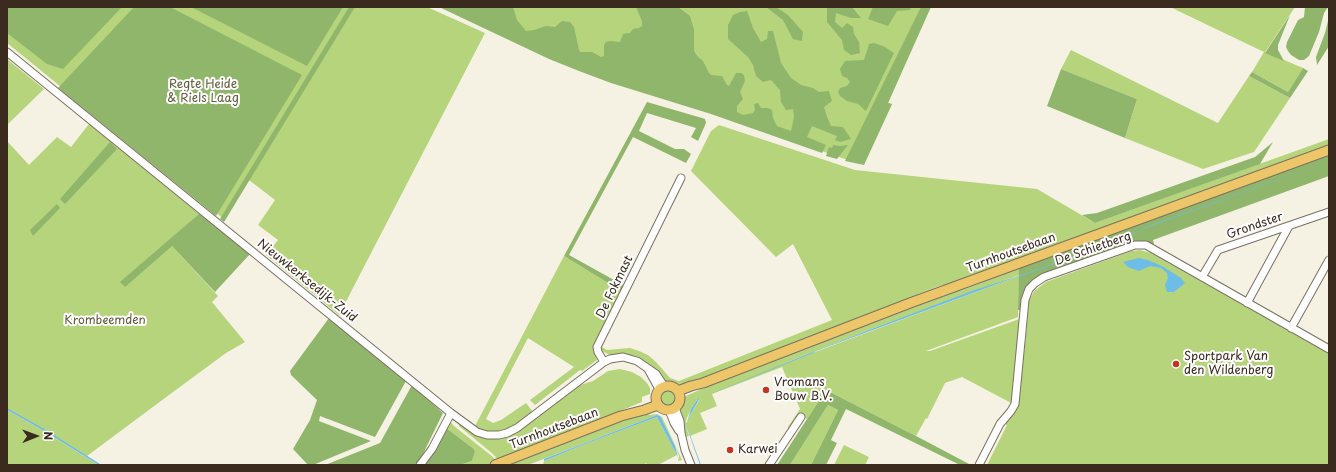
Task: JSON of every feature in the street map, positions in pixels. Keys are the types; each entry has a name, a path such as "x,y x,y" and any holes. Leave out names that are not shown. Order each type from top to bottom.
{"main road":[{"name":"Turnhoutsebaan","path":"679,394 693,391 703,383 910,303 1329,150"},
{"path":"672,386 679,394 679,402 672,409 664,410 657,402 656,394 661,388 672,386"},
{"name":"Turnhoutsebaan","path":"496,465 621,416 644,410 657,402"}],"street":[{"name":"Nieuwkerksedijk-Zuid","path":"7,52 451,413 477,432 487,435 503,435 517,428 604,362"},
{"name":"De Fokmast","path":"604,362 598,352 597,347 681,178"},
{"name":"Grondster","path":"1202,277 1218,250 1329,212"},
{"path":"1247,302 1289,226"},
{"name":"De Schietberg","path":"979,465 1000,424 1011,412 1015,404 1025,300 1029,289 1035,283 1051,275 1122,249 1140,244 1146,245 1329,349"},
{"path":"1291,328 1329,260"},
{"path":"604,362 623,358 636,361 656,374 661,388"},
{"path":"672,409 680,421 681,433 691,465"},
{"path":"420,465 432,450 451,413"},
{"path":"769,465 801,416"}],"green space":[{"path":"7,7 427,7 485,33 339,315 266,255 278,240 258,225 275,200 249,180 225,220 7,43"},
{"path":"7,7 122,7 63,69 47,64 7,33"},
{"name":"Regte Heide & Riels Laag","path":"134,7 170,7 302,75 216,216 58,88"},
{"path":"191,7 343,7 307,66"},
{"path":"349,7 355,7 224,222 220,219"},
{"path":"439,7 513,7 517,20 526,31 546,26 555,27 562,21 570,22 574,27 580,52 592,52 601,57 604,56 604,45 606,42 620,42 623,34 630,33 633,29 642,26 642,21 636,7 678,7 690,16 694,30 694,51 703,61 709,73 711,75 722,76 729,86 736,73 741,73 744,75 745,81 740,92 743,99 737,106 737,112 743,115 753,113 755,110 754,104 758,103 761,108 768,108 772,110 773,118 777,126 791,131 794,117 793,109 786,110 781,102 780,90 771,80 763,82 756,76 753,65 748,57 728,39 728,25 733,15 747,11 753,28 761,42 767,39 768,31 773,31 781,63 791,78 801,85 813,88 819,92 829,91 832,101 824,107 831,126 843,127 851,139 840,142 835,140 837,136 812,126 807,137 826,145 822,153 711,114 611,83 579,71 549,59"},
{"path":"447,7 930,7 888,103 892,104 864,164 783,138"},
{"path":"766,7 776,7 788,15 803,32 802,41 793,39 783,20"},
{"path":"827,7 852,7 861,18 851,18 836,13 835,22 842,28 847,23 853,27 854,34 859,42 860,53 851,55 844,50 842,40 827,22"},
{"path":"873,7 911,7 910,10 897,11 888,26 868,19"},
{"path":"921,7 931,7 888,103 892,104 864,165 845,161"},
{"path":"1170,7 1295,7 1265,52 1303,68 1288,92 1252,72 1264,52"},
{"path":"1305,7 1328,7 1324,13 1319,32 1309,56 1304,60 1299,60 1291,55 1286,47 1298,20 1304,17"},
{"path":"1290,15 1278,45 1278,50 1284,61 1265,53"},
{"path":"1329,17 1329,46 1317,65 1316,57"},
{"path":"874,43 883,46 894,53 866,111 858,104 847,101 840,96 838,92 840,88 847,86 850,82 847,78 842,76 840,69 845,61 864,60 869,44"},
{"path":"1071,50 1218,123 1249,76 1290,98 1254,152 1203,169 1125,138 1137,99 1061,69"},
{"path":"7,59 44,89 7,125"},
{"path":"1303,68 1308,71 1290,98 1249,76 1252,72 1288,92"},
{"path":"1061,69 1137,99 1125,138 1047,106"},
{"path":"647,102 705,119 706,123 698,141 691,137 696,128 647,113 639,131 675,149 684,149 691,154 686,163 633,137 569,255 623,285 621,291 564,256"},
{"name":"Krombeemden","path":"89,124 92,124 200,213 166,243 172,246 218,296 212,302 245,342 226,353 87,456 7,409 7,141 29,165 57,137 71,147"},
{"path":"719,125 855,170 1037,189 1095,223 1329,139 1329,147 956,283 939,286 918,294 910,300 679,387 665,382 652,366 637,356 622,354 610,355 602,351 602,347 607,350 630,348 639,351 648,355 670,378 679,381 832,320 793,244 776,257 691,171 711,131"},
{"path":"110,142 117,149 65,204 60,199"},
{"path":"1273,142 1260,164 1095,223 1082,215 1097,213 1255,157"},
{"path":"833,145 848,145 837,159 826,156 829,147 832,148"},
{"path":"1329,153 1329,176 1153,240 1153,247 1148,244 1038,279 1023,310 1018,310 1019,266"},
{"path":"57,204 60,208 33,236 30,230"},
{"path":"200,213 250,254 215,292 172,246 125,287 120,282"},
{"name":"Sportpark Van den Wildenberg","path":"1140,250 1151,253 1329,354 1329,465 987,465 1007,425 1003,423 1014,410 1022,356 1024,355 1029,301 1034,291 1046,282 1132,251"},
{"path":"564,256 621,291 593,349 597,360 582,371 580,370 535,405 530,400 574,367 528,338 486,419 493,423 501,420 526,403 533,412 511,429 493,433 474,428"},
{"path":"1019,266 1019,275 869,330 772,368 1019,276 1018,317 926,351 930,351 1022,318 1013,404 962,377 945,383 927,419 926,418 916,436 826,390 807,419 799,415 789,430 788,427 800,409 782,367 712,394 717,406 700,413 707,429 690,436 686,424 689,436 685,437 678,409 682,400 686,396 708,386 947,293 962,290 981,283 990,277","holes":["700,399 686,424 686,420 691,409 697,400"]},
{"path":"329,318 406,381 375,437 320,416 319,421 371,441 313,465 308,465 293,449 310,420 317,400 291,375 290,371"},
{"path":"620,369 632,372 641,377 647,383 650,388 650,394 642,397 642,402 499,461 493,454 459,426 459,421 495,438 574,387 593,381 608,371"},
{"path":"412,385 443,413 421,458 417,463 414,465 325,465 380,443"},
{"path":"665,390 671,390 676,395 674,404 671,406 665,406 660,401 660,395"},
{"path":"826,390 971,465 960,465 846,409 831,440 837,443 826,465 811,465 838,410 828,405 790,465 777,465"},
{"path":"828,405 838,410 811,465 790,465"},
{"path":"7,410 49,434 98,465 7,465"},
{"path":"646,412 649,415 657,414 662,417 682,460 678,461 679,456 675,446 660,416 657,415 528,465 504,465"},
{"path":"657,417 677,455 658,465 648,465 646,463 644,465 543,465 544,461"},
{"path":"449,420 454,426 493,457 496,462 487,465 460,465 472,461 475,452 474,449 445,427"},
{"path":"445,427 474,449 475,452 472,461 460,465 427,465 426,462"},
{"path":"844,445 869,457 865,465 834,465"}],"water":[{"path":"1329,161 1148,227 1122,239 1021,277 1019,276 816,351 700,398 815,351 972,291 1027,273 1123,238 1151,225"},
{"path":"1139,258 1162,266 1181,278 1185,283 1174,292 1167,292 1165,285 1168,278 1167,273 1161,268 1150,266 1139,271 1128,267 1123,262"},
{"path":"700,398 690,415 687,422 691,409"},
{"path":"657,415 660,416 675,446 678,457 657,417 544,461 544,459"},
{"path":"686,424 701,465 700,465"}],"waterway":[{"path":"7,409 46,431 100,465"}],"place":[{"name":"Sportpark Van den Wildenberg","path":"1176,364"},
{"name":"Vromans Bouw B.V.","path":"766,390"},
{"name":"Karwei","path":"730,450"}]}
